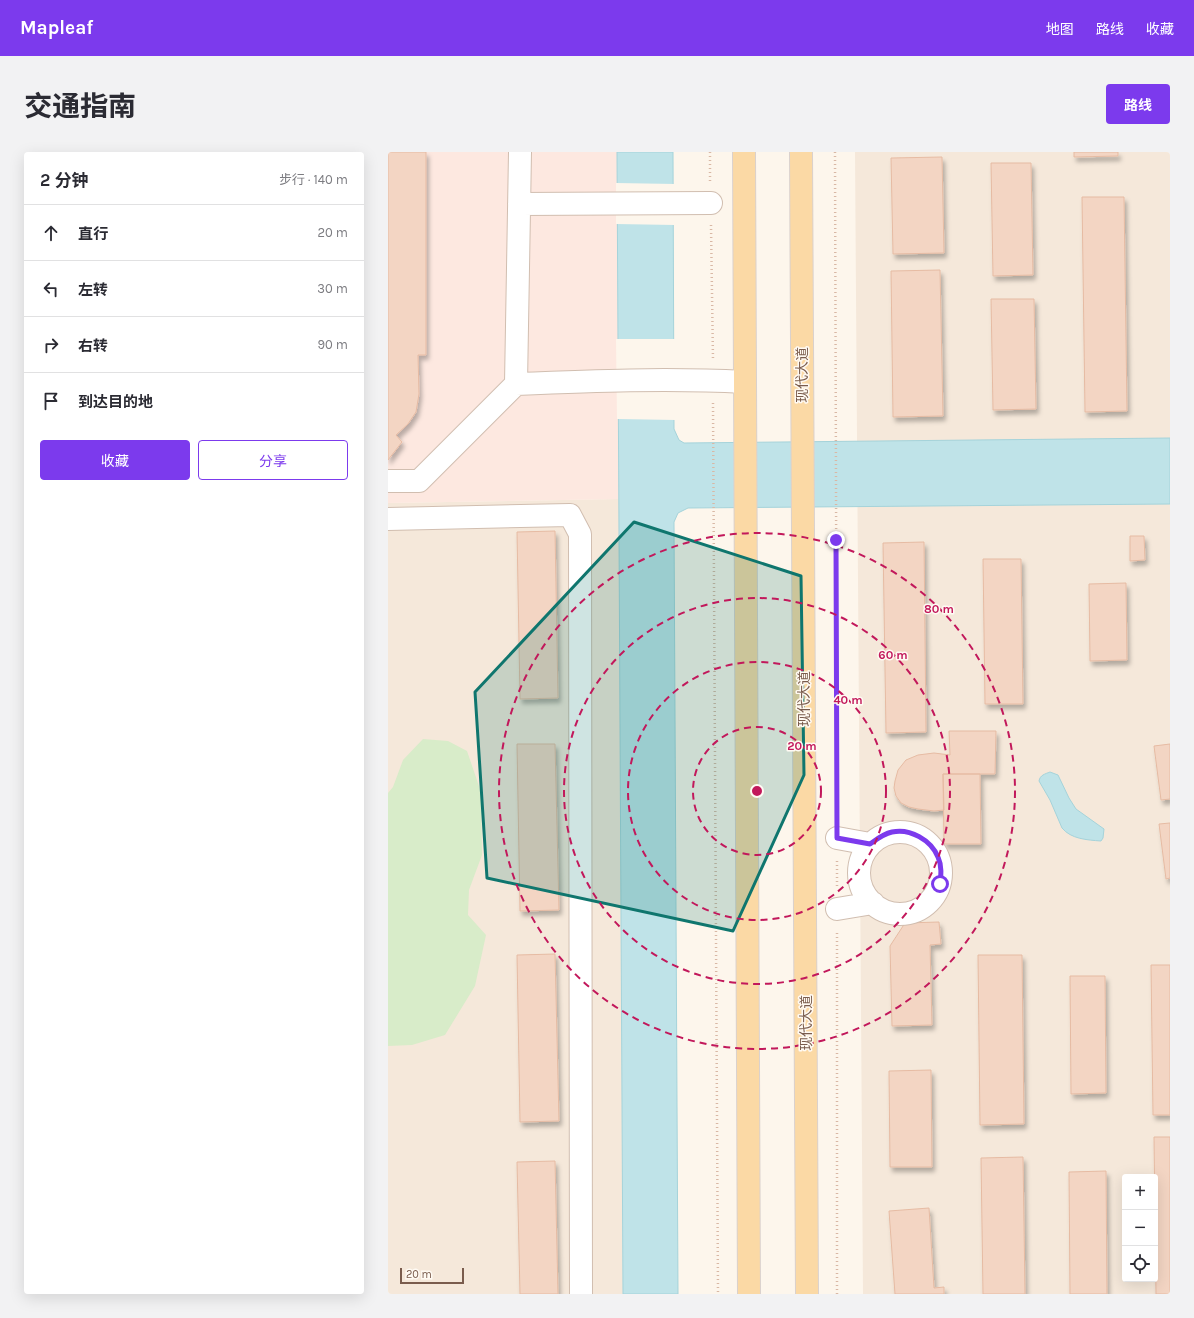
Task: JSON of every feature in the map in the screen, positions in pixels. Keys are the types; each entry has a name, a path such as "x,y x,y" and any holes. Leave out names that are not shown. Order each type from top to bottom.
{"main road":[{"path":"744,152 744,440 749,1294"},
{"name":"现代大道","path":"801,152 807,1294"}],"street":[{"path":"516,384 520,152"},
{"path":"519,204 711,204"},
{"path":"388,481 420,481 516,384 599,380 713,380 744,382"},
{"path":"388,519 570,515 580,534 580,1294"},
{"path":"893,832 907,832 920,836 931,845 938,857 941,871 940,884 933,897 923,907 910,913 897,914 884,911 873,904 864,893 860,881 859,867 863,855 870,844 881,836 893,832"},
{"path":"837,838 870,844"},
{"path":"837,909 873,904"}],"path":[{"path":"710,152 714,511 718,1294"},
{"path":"834,152 837,1294"}],"highlighted area":[{"path":"634,522 801,576 804,775 733,931 487,878 475,692"}],"shaded area":[{"path":"388,152 617,152 619,499 388,503"},
{"path":"855,152 1170,152 1170,1294 863,1294"},
{"path":"619,499 623,1294 388,1294 388,503"}],"green space":[{"path":"423,739 448,741 467,751 481,792 482,855 469,890 468,915 486,935 475,986 445,1035 412,1045 388,1046 388,793 393,787 403,760"}],"water":[{"path":"617,152 673,152 674,429 679,440 684,443 1170,438 1170,504 688,508 678,513 674,522 678,1294 623,1294"},
{"path":"1050,772 1058,775 1076,809 1104,829 1103,838 1101,841 1075,837 1070,835 1062,828 1050,800 1039,781 1042,776"}],"pier":[{"path":"616,183 675,184 675,225 616,224"},
{"path":"616,339 676,339 676,420 617,419"}],"building":[{"path":"388,152 426,152 426,355 418,355 419,394 416,412 408,424 396,435 402,442 388,460"},
{"path":"1074,152 1118,152 1118,156 1074,157"},
{"path":"942,157 944,253 893,254 891,158"},
{"path":"991,163 1031,163 1033,275 993,276"},
{"path":"1082,197 1124,197 1127,411 1085,412"},
{"path":"940,270 943,416 893,417 891,271"},
{"path":"991,299 1034,299 1036,409 993,410"},
{"path":"555,531 558,698 520,699 517,532"},
{"path":"1130,536 1144,536 1145,560 1130,561"},
{"path":"924,542 926,732 886,733 883,543"},
{"path":"983,559 1021,559 1023,704 985,704"},
{"path":"1126,583 1127,660 1090,661 1089,584"},
{"path":"949,731 996,731 995,774 943,774 944,810 934,811 918,809 901,803 896,796 894,788 898,770 906,760 918,755 934,753 950,755"},
{"path":"517,744 555,744 559,910 520,911"},
{"path":"1170,744 1170,799 1161,800 1154,746"},
{"path":"943,774 980,774 981,844 944,844"},
{"path":"1170,823 1170,878 1166,879 1159,824"},
{"path":"939,922 941,944 930,945 932,1025 892,1026 890,946 905,923"},
{"path":"555,954 559,1121 520,1122 517,955"},
{"path":"978,955 1022,955 1024,1124 980,1125"},
{"path":"1151,965 1170,965 1170,1115 1153,1115"},
{"path":"1070,976 1105,976 1106,1093 1071,1094"},
{"path":"931,1070 932,1167 890,1167 889,1071"},
{"path":"1154,1137 1170,1137 1170,1294 1156,1294 1156,1282 1158,1282 1158,1174 1154,1174"},
{"path":"1023,1157 1025,1294 983,1294 981,1158"},
{"path":"555,1161 558,1294 520,1294 517,1162"},
{"path":"1106,1171 1107,1294 1070,1294 1069,1172"},
{"path":"929,1208 934,1288 944,1287 944,1294 895,1294 889,1211"}],"route":[{"path":"836,540 837,838 870,844 881,836 893,832 907,832 920,836 931,845 938,857 941,871 940,884"}]}
